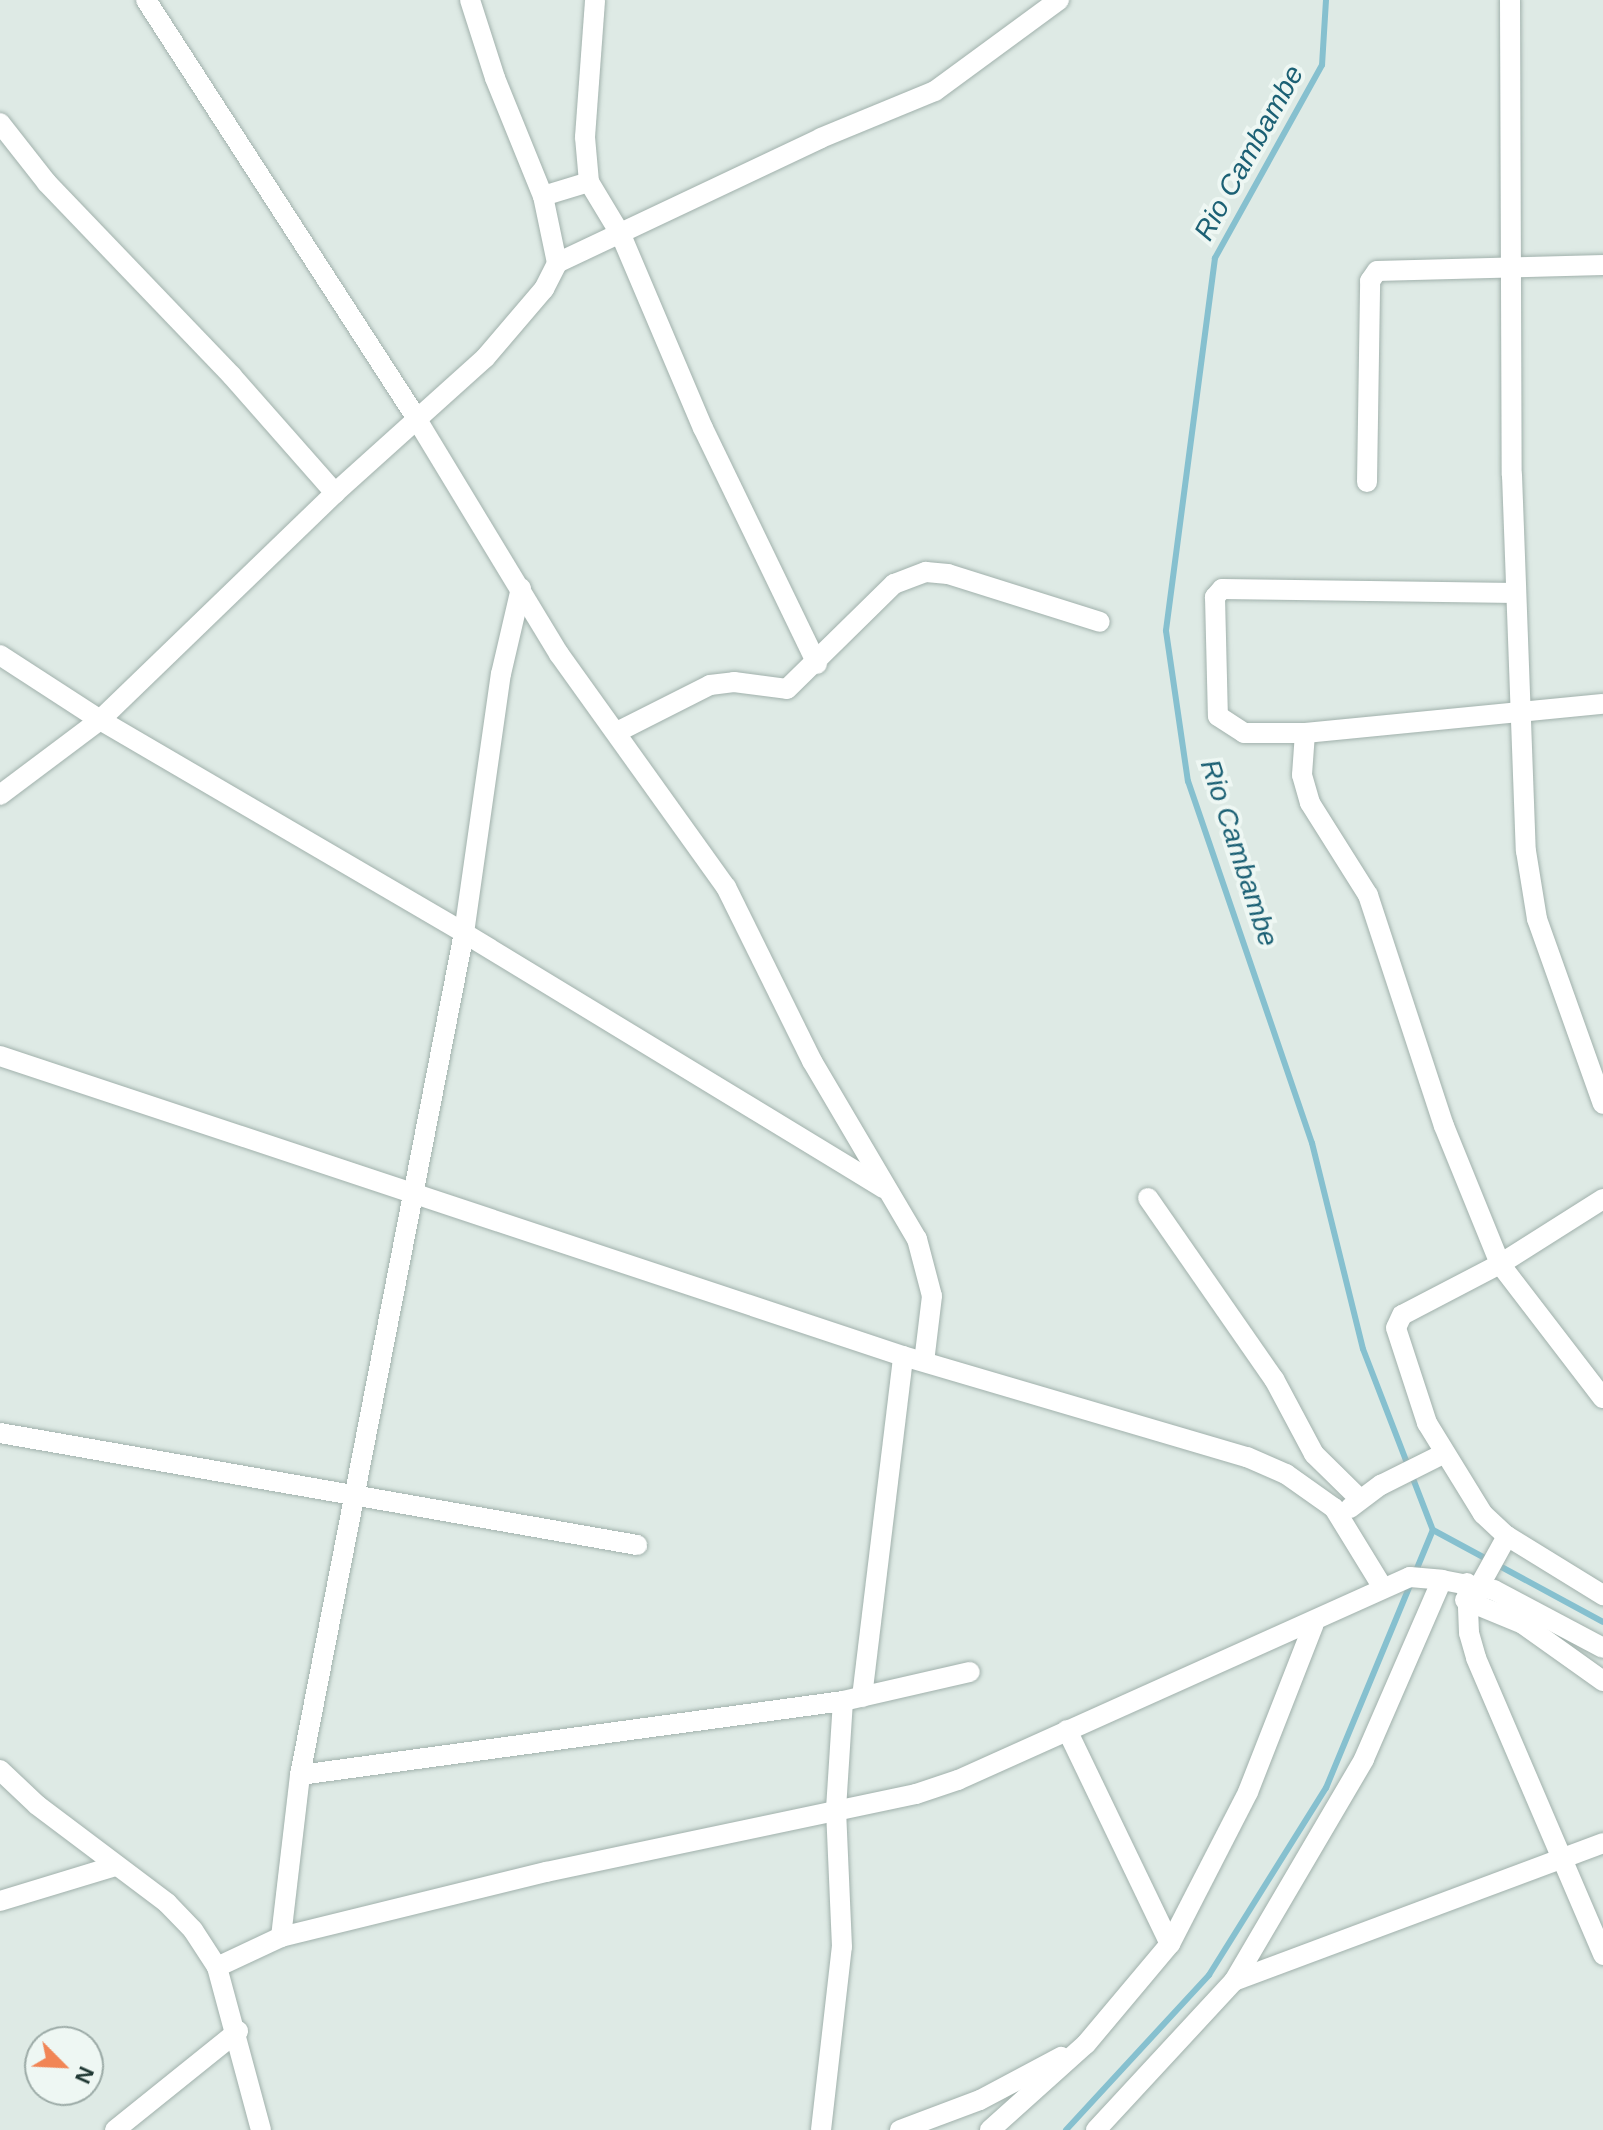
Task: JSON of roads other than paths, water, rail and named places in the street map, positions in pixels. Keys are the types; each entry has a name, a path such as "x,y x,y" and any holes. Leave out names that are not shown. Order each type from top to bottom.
{"street":[{"path":"146,0 416,418 559,654 726,887 776,994 884,1188 906,1218 926,1267 932,1296 924,1362"},
{"path":"0,795 100,720 335,493 485,358 544,289 557,263 543,196 495,78 470,0"},
{"path":"595,0 585,137 589,182 621,235 697,414 817,664"},
{"path":"557,263 808,144 935,91 1059,0"},
{"path":"1510,0 1517,709 1526,851 1537,919 1603,1104"},
{"path":"0,123 75,213 232,376 335,493"},
{"path":"543,196 589,182"},
{"path":"1367,482 1370,281 1377,271 1603,265"},
{"path":"617,732 710,685 734,682 787,689 817,664 894,584 926,572 948,574 1100,622"},
{"path":"281,1937 300,1775 464,933 501,674 521,588"},
{"path":"1516,593 1219,591 1214,602 1218,716 1244,733 1305,733 1517,709 1603,704"},
{"path":"0,655 100,720 464,933 884,1188"},
{"path":"1305,733 1302,775 1310,803 1368,895 1418,1053 1500,1264 1603,1398"},
{"path":"0,1056 903,1356 1247,1457 1306,1486 1341,1516 1383,1588"},
{"path":"1148,1198 1274,1379 1314,1454 1360,1499"},
{"path":"1603,1199 1500,1264 1402,1315 1396,1328 1398,1347 1436,1458 1504,1543 1603,1595"},
{"path":"821,2130 842,1947 836,1809 903,1356"},
{"path":"0,1433 637,1545"},
{"path":"1341,1516 1381,1485 1436,1458"},
{"path":"1504,1543 1474,1586 1476,1658 1603,1955"},
{"path":"217,1967 281,1937 546,1872 836,1809 883,1802 958,1780 1314,1624 1410,1577 1474,1586 1603,1648"},
{"path":"1096,2130 1154,2073 1234,1981 1364,1759 1442,1580"},
{"path":"1474,1586 1603,1681"},
{"path":"990,2130 1086,2044 1170,1944 1248,1792 1314,1624"},
{"path":"300,1775 852,1699 970,1672"},
{"path":"1067,1730 1170,1944"},
{"path":"0,1770 115,1866 167,1903 217,1967 238,2031 261,2130"},
{"path":"1234,1981 1603,1843"},
{"path":"0,1901 115,1866"},
{"path":"115,2130 238,2031"},
{"path":"900,2130 980,2100 1086,2044"}],"waterway":[{"name":"Rio Cambambe","path":"1326,0 1322,65 1215,258 1166,631 1188,781 1312,1143 1363,1349 1433,1530"},
{"path":"1433,1530 1603,1622"},
{"path":"1066,2130 1209,1975 1326,1788 1433,1530"}]}
